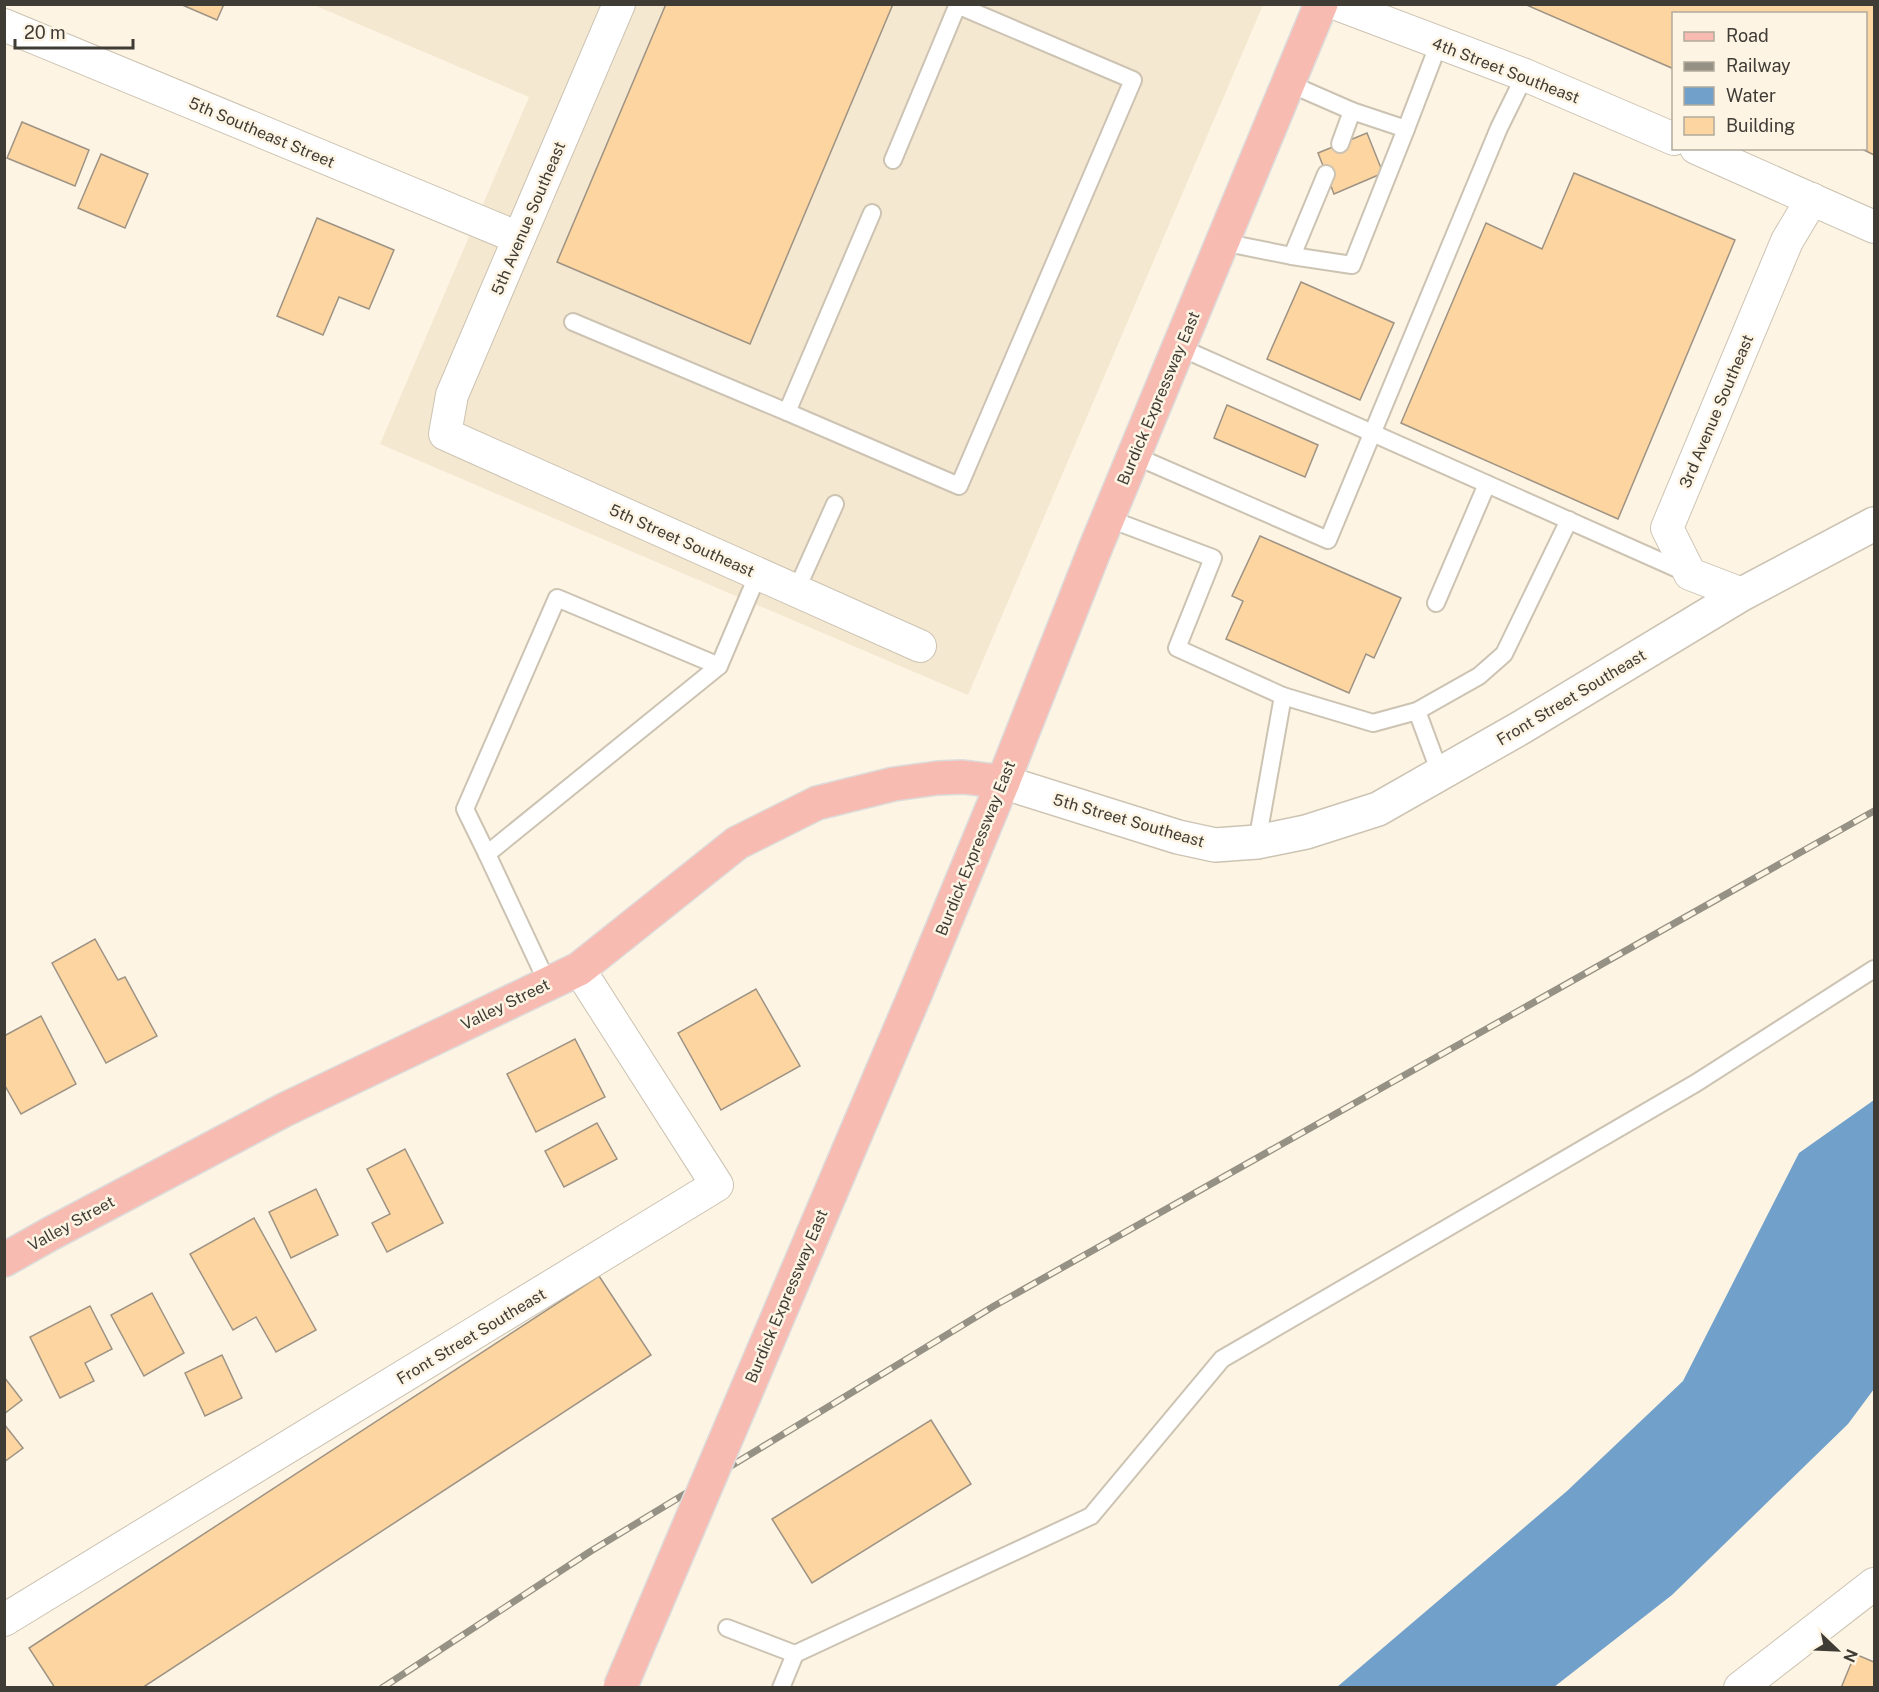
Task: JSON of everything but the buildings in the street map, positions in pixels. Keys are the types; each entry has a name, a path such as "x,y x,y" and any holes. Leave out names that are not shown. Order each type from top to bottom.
{"main road":[{"name":"Burdick Expressway East","path":"620,1688 916,992 1003,782 1107,518 1321,4"},
{"name":"Valley Street","path":"4,1260 284,1110 579,969 737,843 817,803 894,783 938,778 963,777 1003,782"}],"street":[{"name":"5th Avenue Southeast","path":"445,434 452,395 619,4"},
{"name":"4th Street Southeast","path":"1337,4 1525,75 1672,138"},
{"name":"5th Southeast Street","path":"4,25 519,238"},
{"path":"1701,150 1875,226"},
{"name":"3rd Avenue Southeast","path":"1690,574 1667,528 1787,240 1812,198"},
{"name":"5th Street Southeast","path":"445,434 920,646"},
{"name":"Front Street Southeast","path":"1257,842 1306,832 1378,809 1522,727 1742,594 1875,524"},
{"path":"1690,574 1742,594"},
{"name":"5th Street Southeast","path":"1003,782 1178,837 1215,845 1257,842"},
{"name":"Front Street Southeast","path":"4,1620 717,1185 579,969"},
{"path":"1740,1688 1875,1584"}],"lane":[{"path":"573,322 959,486 1133,80 958,5 893,160"},
{"path":"1222,242 1352,265 1438,43"},
{"path":"1133,455 1328,540 1499,128 1525,75"},
{"path":"1288,83 1352,111 1406,129"},
{"path":"1340,144 1352,111"},
{"path":"1292,256 1326,174"},
{"path":"787,412 872,213"},
{"path":"1179,347 1690,574"},
{"path":"1436,603 1487,484"},
{"path":"796,591 810,555 835,504"},
{"path":"1107,518 1213,558 1177,648 1283,696 1373,723 1417,711 1479,676 1504,654 1569,520"},
{"path":"487,854 719,666 758,574"},
{"path":"548,984 465,809 557,598 719,666"},
{"path":"1257,842 1283,696"},
{"path":"1417,711 1440,773"},
{"path":"781,1688 795,1654 1091,1516 1222,1359 1696,1083 1875,969"},
{"path":"727,1628 795,1654"}],"shaded area":[{"path":"314,5 1263,5 968,695 380,444 529,97"}],"water":[{"path":"1874,1100 1874,1389 1848,1424 1672,1595 1554,1687 1337,1687 1567,1491 1683,1381 1799,1153"}],"railway":[{"path":"382,1688 591,1551 994,1306 1874,811"}]}
